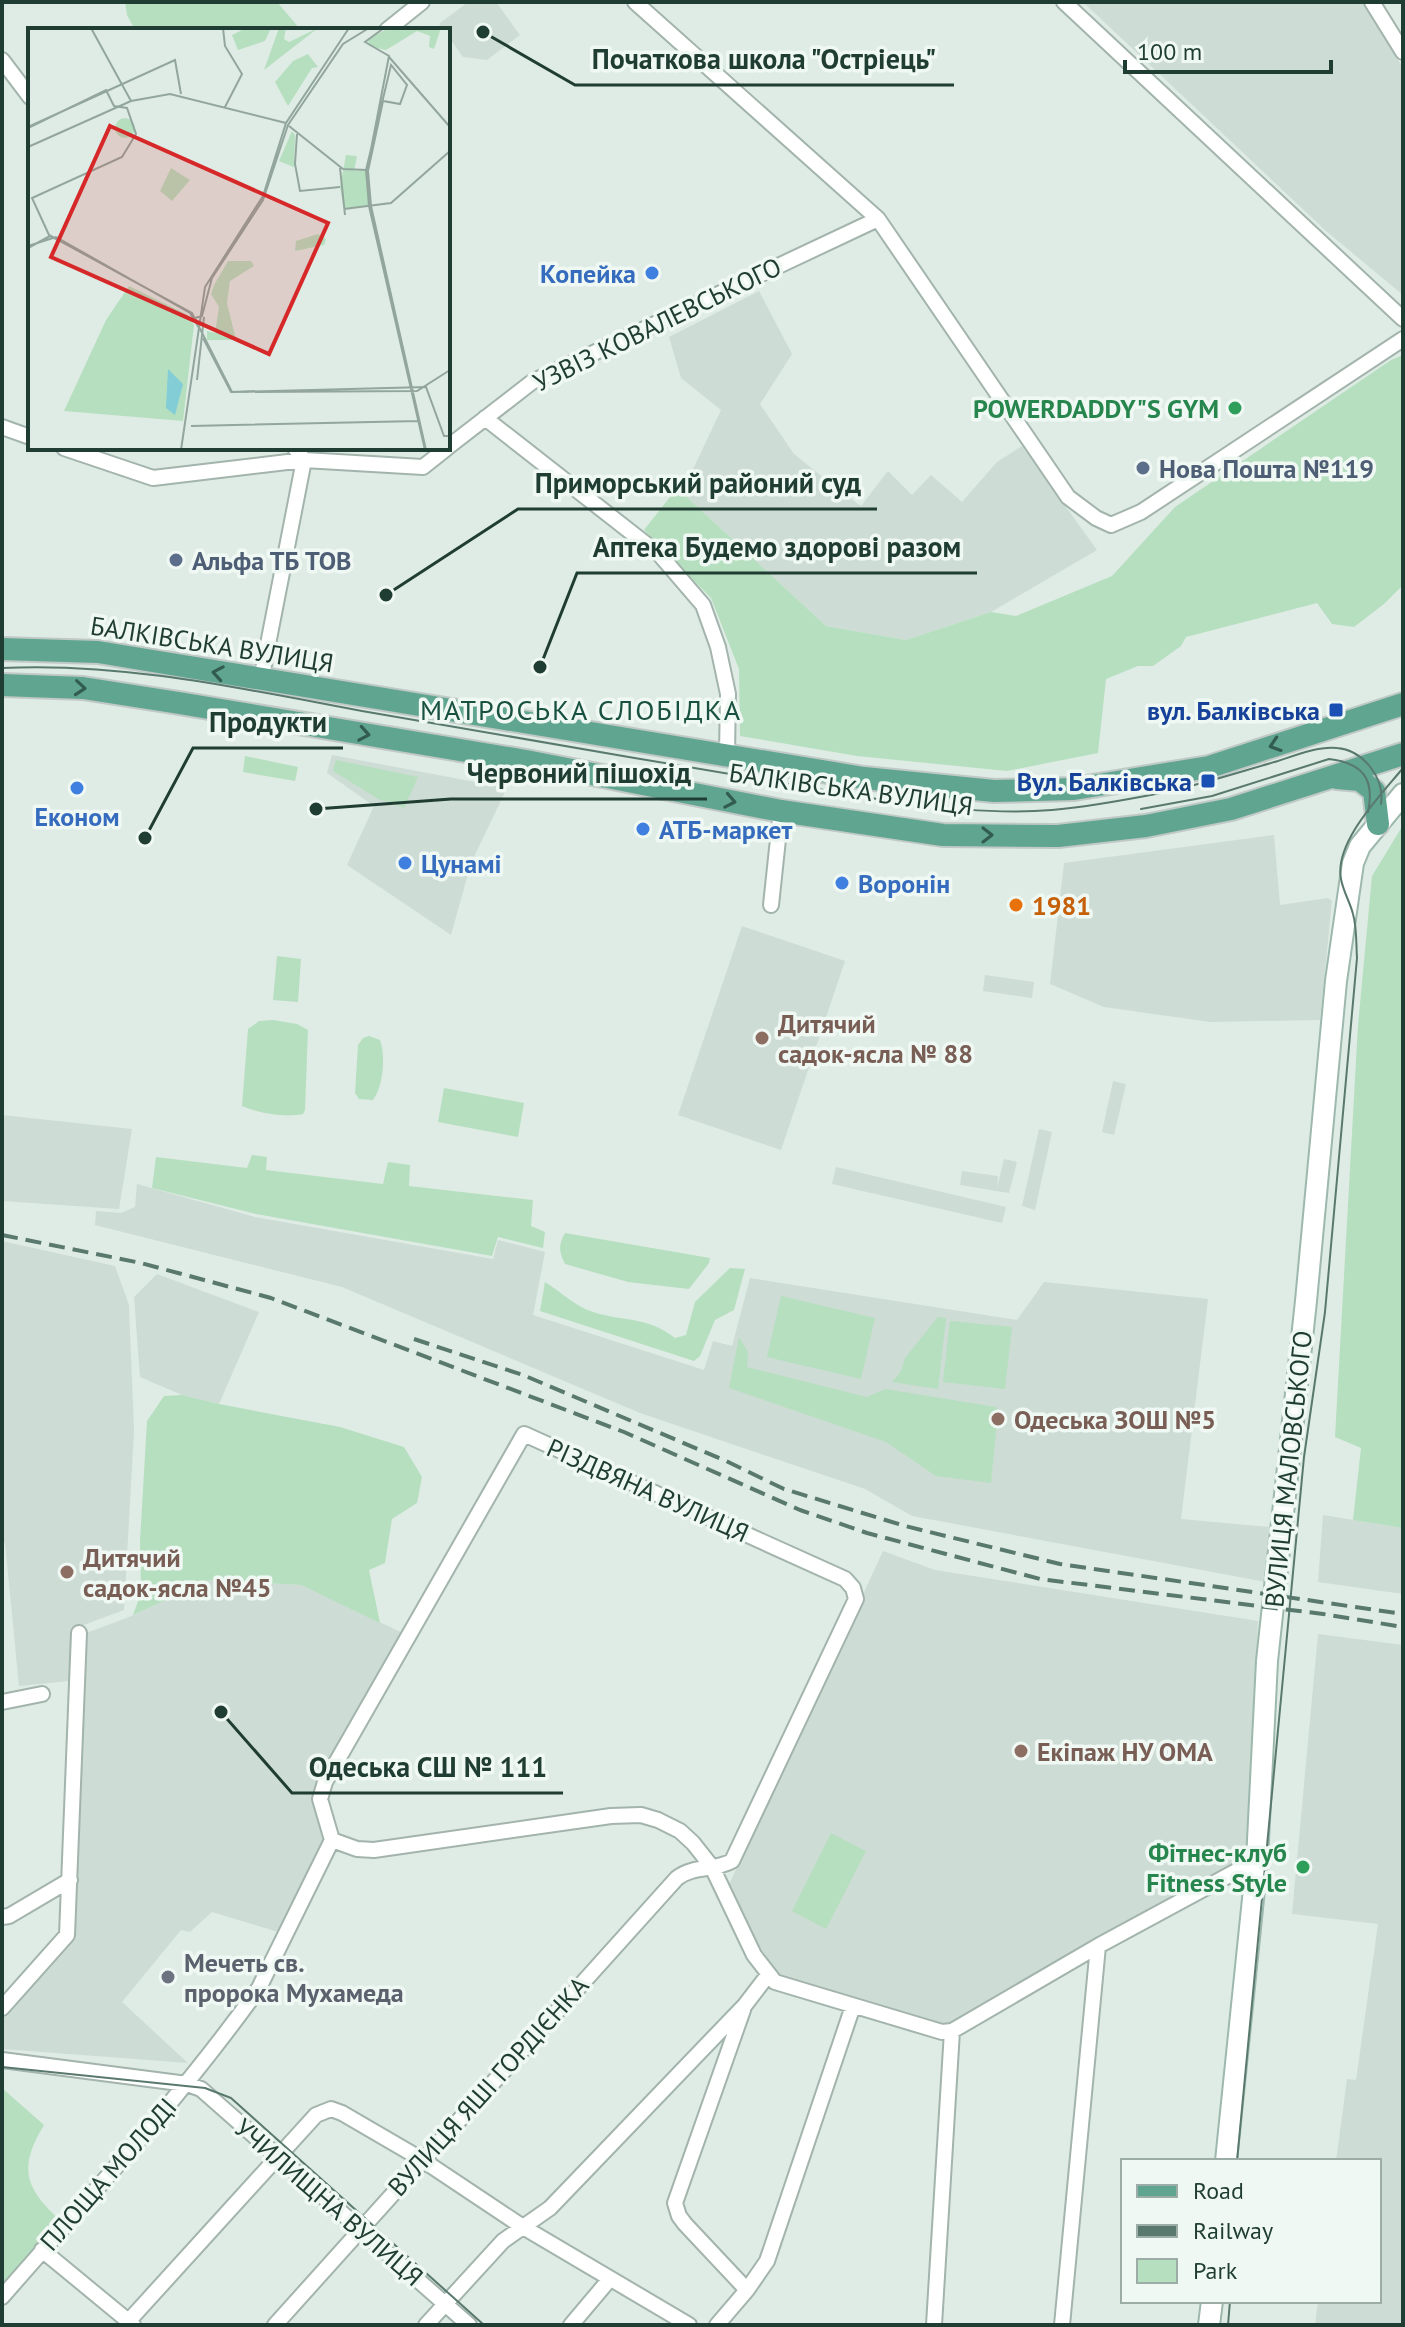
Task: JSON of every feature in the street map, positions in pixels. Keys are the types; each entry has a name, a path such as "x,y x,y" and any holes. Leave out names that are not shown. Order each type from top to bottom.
{"main road":[{"name":"БАЛКІВСЬКА ВУЛИЦЯ","path":"2,649 98,652 864,778 994,791 1074,789 1209,767 1403,704"},
{"name":"БАЛКІВСЬКА ВУЛИЦЯ","path":"2,685 83,688 208,707 526,761 781,811 943,835 1058,836 1146,826 1231,809 1403,754"},
{"path":"1328,777 1360,780 1374,791 1378,824"}],"street":[{"path":"390,28 422,2"},
{"path":"635,2 878,219 1068,497 1111,525 1130,519 1403,339"},
{"path":"1064,2 1403,319"},
{"path":"1372,2 1403,52"},
{"path":"2,60 28,94"},
{"name":"УЗВІЗ КОВАЛЕВСЬКОГО","path":"450,446 532,382 878,219"},
{"path":"485,418 660,555 703,605 718,647 728,694 727,754"},
{"path":"2,427 28,436"},
{"name":"УЗВІЗ КОВАЛЕВСЬКОГО","path":"70,450 153,478 300,454 423,467 445,450"},
{"path":"261,680 300,454"},
{"name":"ВУЛИЦЯ МАЛОВСЬКОГО","path":"1226,2159 1257,1860 1267,1661 1306,1301 1336,981 1353,863 1360,846 1403,794"},
{"path":"771,905 781,811"},
{"name":"РІЗДВЯНА ВУЛИЦЯ","path":"332,1840 320,1799 325,1782 524,1434 845,1579 853,1588 856,1599 739,1849 727,1864 712,1867"},
{"path":"2,2008 67,1935 79,1633"},
{"path":"2,1702 42,1694"},
{"path":"187,2084 259,1988 332,1840 357,1849 374,1850 611,1816 641,1815 680,1831 712,1867 754,1955 768,1975 784,1986 942,2032 952,2031 1098,1946 1257,1860"},
{"name":"ВУЛИЦЯ ЯШІ ГОРДІЄНКА","path":"275,2325 421,2159 677,1878 693,1868 712,1867"},
{"path":"2,1917 9,1916 70,1880"},
{"path":"1062,2325 1098,1946"},
{"path":"426,2325 503,2241 550,2208 745,2005 768,1975"},
{"path":"745,2005 675,2203 685,2224 747,2290"},
{"path":"717,2325 767,2261 853,2006"},
{"path":"934,2325 952,2031"},
{"name":"ПЛОЩА МОЛОДІ","path":"2,2060 187,2084"},
{"name":"ПЛОЩА МОЛОДІ","path":"2,2297 187,2084"},
{"name":"УЧИЛИЩНА ВУЛИЦЯ","path":"187,2084 201,2089 469,2325"},
{"path":"42,2250 129,2324 316,2115 331,2109 421,2159 523,2227 689,2325"},
{"path":"571,2325 609,2280"},
{"path":"1209,2325 1212,2303"}],"shaded area":[{"path":"468,2 496,2 520,35 487,60 463,57 450,39 450,28 442,28 439,24"},
{"path":"1083,2 1364,2 1403,68 1403,295 1326,231"},
{"path":"759,291 792,354 760,404 794,454 830,483 861,506 888,471 912,495 931,475 962,502 997,462 1022,446 1097,550 991,612 906,640 826,626 677,488 694,467 721,410 681,378 669,337"},
{"path":"332,755 507,788 471,863 451,935 347,865 374,806 327,773"},
{"path":"1274,835 1280,905 1328,898 1332,901 1320,1020 1210,1022 1104,1007 1050,984 1064,863"},
{"name":"Дитячий садок-ясла № 88","path":"742,926 845,961 781,1150 678,1115"},
{"path":"985,975 1034,982 1032,998 983,991"},
{"path":"1113,1081 1126,1084 1114,1135 1102,1132"},
{"path":"2,1115 132,1129 119,1209 2,1201"},
{"path":"1039,1129 1052,1132 1035,1210 1022,1206"},
{"path":"1004,1159 1017,1162 1009,1193 960,1185 962,1171 998,1176 997,1188"},
{"path":"836,1167 1006,1207 1002,1223 832,1184"},
{"path":"137,1184 255,1217 493,1259 498,1240 545,1252 533,1315 704,1370 713,1341 732,1346 750,1278 1017,1320 1044,1282 1208,1299 1181,1519 1269,1527 1266,1582 912,1516 865,1489 640,1413 342,1287 95,1225 96,1211 121,1213 135,1207"},
{"path":"2,1241 115,1266 129,1305 134,1431 124,1610 73,1629 69,1681 19,1686 5,1543 2,1542"},
{"path":"157,1274 259,1312 219,1404 182,1395 140,1377 134,1297"},
{"path":"1323,1515 1403,1528 1403,1594 1318,1582"},
{"name":"Екіпаж НУ ОМА","path":"883,1551 935,1570 1258,1621 1249,1857 951,2026 942,2027 780,1979 726,1891"},
{"path":"210,1580 301,1585 407,1635 321,1788 316,1815 323,1841 278,1932 212,1912 190,1932 181,1930 122,2002 188,2063 2,2049 2,2016 67,1944 81,1635"},
{"path":"1318,1634 1403,1645 1403,2325 1315,2325 1318,2303 1381,2303 1381,2159 1336,2159 1347,2079 1356,2080 1378,1924 1292,1914"}],"green space":[{"path":"125,2 277,2 299,28 134,28"},
{"path":"1403,355 1403,585 1354,627 1332,624 1317,603 1186,637 1181,646 1153,666 1138,666 1106,679 1098,753 1007,771 857,756 740,736 739,669 711,598 644,530 677,488 826,626 906,640 991,612 1016,616 1112,576 1175,507 1391,360"},
{"path":"245,756 298,767 295,781 243,772"},
{"path":"336,760 418,777 404,808 380,800 333,771"},
{"path":"1403,825 1403,1528 1353,1520 1361,1448 1335,1437 1358,1025 1372,876"},
{"path":"277,956 301,959 298,1002 273,1000"},
{"path":"259,1021 297,1024 308,1030 303,1114 272,1114 242,1106 248,1029"},
{"path":"369,1036 380,1040 383,1054 381,1080 373,1100 359,1099 355,1093 358,1045"},
{"path":"444,1088 524,1103 518,1137 438,1122"},
{"path":"252,1155 267,1157 266,1170 383,1184 388,1162 410,1165 409,1186 533,1200 531,1226 545,1232 543,1248 498,1237 492,1256 256,1214 152,1188 156,1157 247,1168"},
{"path":"565,1233 710,1258 689,1289 628,1282 565,1264 560,1248"},
{"path":"730,1268 745,1269 734,1310 715,1320 700,1356 694,1361 540,1311 545,1282 587,1310 655,1326 675,1338 686,1335 695,1302"},
{"path":"781,1296 875,1318 861,1379 767,1357"},
{"path":"938,1317 946,1318 938,1389 892,1382 901,1371 905,1358"},
{"path":"950,1321 1012,1327 1005,1389 943,1382"},
{"path":"739,1337 748,1352 747,1367 867,1397 885,1389 996,1407 991,1483 936,1476 886,1442 729,1388"},
{"path":"182,1395 340,1427 404,1447 422,1477 417,1503 392,1519 385,1563 369,1570 380,1623 301,1585 210,1580 133,1615 141,1593 140,1541 147,1421 164,1396"},
{"path":"831,1833 866,1851 826,1929 792,1911"},
{"path":"2,2088 44,2125 30,2155 30,2179 41,2201 64,2224 2,2292"}],"tram line":[{"path":"2,668 93,669 183,679 877,799 986,811 1052,810 1120,801 1190,786 1322,748 1337,748 1355,754 1370,767 1379,785 1381,804"},
{"path":"1141,809 1212,796 1329,759 1350,764 1364,775 1370,790 1368,812"},
{"path":"1237,2159 1304,1457 1325,1312 1357,958 1356,930 1341,879 1341,865 1345,850 1361,820 1403,768"},
{"path":"2,2067 205,2088 231,2098 484,2325"},
{"path":"1228,2325 1230,2303"}],"railway":[{"path":"2,1235 141,1263 271,1298 624,1432 800,1510 867,1533 1040,1579 1323,1614 1403,1627"},
{"path":"414,1339 523,1375 726,1461 784,1489 905,1526 1060,1564 1403,1614"}],"place":[{"name":"Початкова школа \"Остріець\"","path":"483,32"},
{"name":"Копейка","path":"652,273"},
{"name":"POWERDADDY\"S GYM","path":"1235,408"},
{"name":"Нова Пошта №119","path":"1143,468"},
{"name":"Альфа ТБ ТОВ","path":"176,560"},
{"name":"Приморський районий суд","path":"386,595"},
{"name":"Аптека Будемо здорові разом","path":"540,667"},
{"name":"вул. Балківська","path":"1336,710"},
{"name":"Вул. Балківська","path":"1208,781"},
{"name":"Економ","path":"77,788"},
{"name":"Червоний пішохід","path":"316,809"},
{"name":"АТБ-маркет","path":"643,829"},
{"name":"Продукти","path":"145,838"},
{"name":"Цунамі","path":"405,863"},
{"name":"Воронін","path":"842,883"},
{"name":"1981","path":"1016,905"},
{"name":"Дитячий садок-ясла № 88","path":"762,1038"},
{"name":"Одеська ЗОШ №5","path":"998,1419"},
{"name":"Дитячий садок-ясла №45","path":"67,1572"},
{"name":"Одеська СШ № 111","path":"221,1712"},
{"name":"Екіпаж НУ ОМА","path":"1021,1751"},
{"name":"Фітнес-клуб Fitness Style","path":"1303,1867"},
{"name":"Мечеть св. пророка Мухамеда","path":"168,1977"}],"district":[{"name":"МАТРОСЬКА СЛОБІДКА","path":"581,709"}]}
